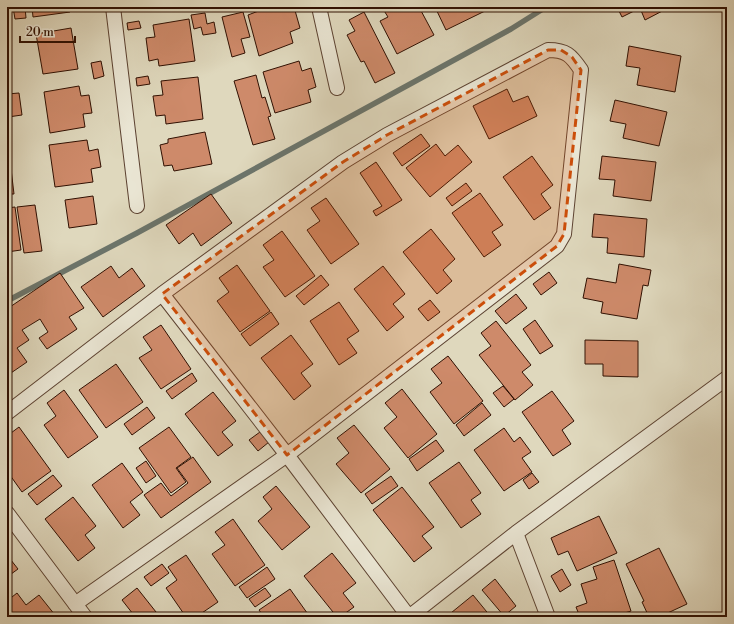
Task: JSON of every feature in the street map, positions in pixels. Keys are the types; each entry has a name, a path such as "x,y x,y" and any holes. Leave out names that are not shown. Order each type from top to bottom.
{"street":[{"path":"113,7 137,206"},
{"path":"319,7 337,88"},
{"path":"7,413 162,294 343,162 387,136 548,50 561,50 572,57 581,70 564,234 557,246 287,455 75,604"},
{"path":"162,294 287,455 409,617 516,533 727,378"},
{"path":"7,512 85,617"},
{"path":"516,533 548,617"}],"highlighted area":[{"path":"548,50 561,50 572,57 581,70 564,234 557,246 287,455 162,294 343,162 387,135"}],"building":[{"path":"7,7 9,7 10,15 7,15"},
{"path":"13,7 25,7 26,18 15,19"},
{"path":"32,7 69,7 70,12 33,17"},
{"path":"151,7 179,7 152,11"},
{"path":"269,7 284,7 285,11 294,7 300,28 290,32 293,43 259,56 248,15"},
{"path":"387,7 419,7 434,35 397,54 380,21 388,17 383,9"},
{"path":"435,7 483,7 485,11 446,30"},
{"path":"617,7 670,7 645,20 640,8 622,17"},
{"path":"243,12 250,37 241,39 245,53 232,57 222,17"},
{"path":"364,12 395,73 375,83 364,61 361,62 347,35 355,31 349,20"},
{"path":"205,13 207,24 214,22 216,33 203,35 201,27 194,29 191,15"},
{"path":"189,19 195,61 159,66 158,59 149,61 146,38 155,37 153,25"},
{"path":"139,21 141,28 128,30 127,23"},
{"path":"71,28 78,69 43,74 36,34"},
{"path":"629,46 681,56 675,92 637,85 640,68 626,66"},
{"path":"101,61 104,76 94,79 91,63"},
{"path":"299,61 302,71 311,68 316,87 308,90 311,102 275,113 263,72"},
{"path":"256,75 262,98 265,97 271,116 268,117 275,139 253,145 234,81"},
{"path":"148,76 150,84 137,86 136,78"},
{"path":"198,77 203,119 166,124 165,115 156,116 153,96 163,95 161,81"},
{"path":"79,86 81,96 89,95 92,113 83,114 85,127 50,133 44,92"},
{"path":"507,89 513,102 528,96 537,116 489,139 473,106"},
{"path":"19,93 22,115 8,117 7,94"},
{"path":"615,100 667,112 659,146 623,138 626,124 610,121"},
{"path":"205,132 212,164 174,171 172,165 164,166 160,145 168,143 168,139"},
{"path":"421,134 430,146 402,166 393,153"},
{"path":"87,140 89,151 98,149 101,167 91,169 93,182 55,187 49,145"},
{"path":"436,144 445,156 458,145 472,162 430,197 406,168"},
{"path":"9,152 14,194 7,194 7,153"},
{"path":"532,156 553,185 541,194 551,208 534,220 503,177"},
{"path":"602,156 656,162 651,201 613,196 615,180 599,179"},
{"path":"376,162 402,200 376,216 373,211 382,206 360,173"},
{"path":"466,183 472,191 452,206 446,198"},
{"path":"480,193 503,225 492,232 501,245 484,257 452,213"},
{"path":"211,194 232,223 201,246 193,233 179,244 166,225"},
{"path":"93,196 97,224 69,228 65,200"},
{"path":"326,198 359,244 331,264 307,230 320,221 311,208"},
{"path":"35,205 42,251 24,253 17,207"},
{"path":"15,207 21,250 7,252 7,208"},
{"path":"594,214 647,219 644,257 607,253 608,238 592,237"},
{"path":"431,229 455,259 443,270 452,281 437,294 403,252"},
{"path":"282,231 315,276 285,297 263,267 274,260 263,245"},
{"path":"619,264 651,270 648,286 643,285 637,319 601,313 603,302 583,298 587,278 616,283"},
{"path":"237,265 270,311 240,332 217,301 229,292 219,278"},
{"path":"111,266 119,278 132,268 145,286 103,317 81,287"},
{"path":"383,266 405,294 393,304 404,317 387,331 354,289"},
{"path":"549,272 557,283 541,295 533,284"},
{"path":"60,273 84,308 69,317 77,329 47,349 39,338 48,332 40,319 22,330 29,340 17,348 27,362 8,375 7,309"},
{"path":"321,275 329,285 304,305 296,296"},
{"path":"516,294 527,308 506,324 495,311"},
{"path":"430,300 440,312 428,321 418,309"},
{"path":"339,302 359,331 347,339 357,353 339,365 310,321"},
{"path":"271,312 279,324 250,346 241,334"},
{"path":"535,320 553,346 540,354 523,329"},
{"path":"496,321 531,365 522,372 533,385 515,400 479,355 491,346 481,333"},
{"path":"161,325 191,369 161,389 139,358 152,350 143,337"},
{"path":"291,335 313,364 301,373 311,386 294,400 261,358"},
{"path":"585,340 638,341 638,377 603,376 603,364 585,364"},
{"path":"448,356 483,401 454,424 430,392 442,383 431,369"},
{"path":"116,364 143,402 106,428 79,390"},
{"path":"192,373 197,381 172,399 166,391"},
{"path":"503,386 514,399 504,407 493,393"},
{"path":"402,389 437,434 408,458 384,428 397,417 385,403"},
{"path":"64,390 98,437 68,458 44,425 56,416 47,403"},
{"path":"552,391 574,421 562,430 571,444 553,456 522,412"},
{"path":"213,392 236,421 222,432 233,445 218,456 185,414"},
{"path":"482,403 491,415 464,436 456,425"},
{"path":"147,407 155,418 132,435 124,424"},
{"path":"354,425 390,469 361,493 336,464 349,453 337,438"},
{"path":"19,427 51,471 22,492 7,471 7,457 11,454 7,448 7,436"},
{"path":"169,427 191,457 176,468 186,482 171,493 139,448"},
{"path":"504,428 514,442 520,437 531,452 522,458 532,472 504,491 474,450"},
{"path":"260,432 269,442 258,451 249,440"},
{"path":"436,440 444,451 417,471 409,459"},
{"path":"193,457 211,482 161,518 144,495 161,483 171,496 188,483 177,468"},
{"path":"146,461 156,476 146,483 136,468"},
{"path":"459,462 481,493 471,500 481,514 461,528 429,483"},
{"path":"122,463 143,492 130,502 140,515 123,528 92,485"},
{"path":"532,473 539,482 529,489 523,480"},
{"path":"53,475 62,486 37,505 28,494"},
{"path":"391,476 398,486 372,504 365,494"},
{"path":"276,486 310,527 282,550 258,521 272,509 263,497"},
{"path":"402,487 434,527 422,536 432,548 414,562 373,510"},
{"path":"73,497 96,526 85,535 95,548 78,561 45,519"},
{"path":"599,516 617,553 577,571 568,551 558,555 551,538"},
{"path":"233,519 265,565 235,586 212,554 225,545 215,532"},
{"path":"659,548 687,604 659,617 649,617 642,602 644,601 626,564"},
{"path":"332,553 356,583 343,593 354,607 340,617 337,617 304,576"},
{"path":"7,555 18,569 7,577"},
{"path":"186,555 218,602 196,617 186,617 166,588 177,580 168,567"},
{"path":"614,560 631,611 612,617 580,617 576,607 587,603 581,584 597,579 593,567"},
{"path":"162,564 169,573 151,586 144,577"},
{"path":"267,567 275,579 247,598 239,587"},
{"path":"562,569 571,585 560,592 551,576"},
{"path":"495,579 516,606 504,616 482,590"},
{"path":"137,588 160,617 129,617 133,614 122,600"},
{"path":"265,588 271,596 255,607 249,599"},
{"path":"290,589 310,617 264,617 259,610"},
{"path":"17,593 26,605 39,595 55,615 51,617 7,617 7,601"},
{"path":"473,595 491,617 446,617"}],"waterway":[{"path":"7,301 137,233 511,29 546,7"}]}
